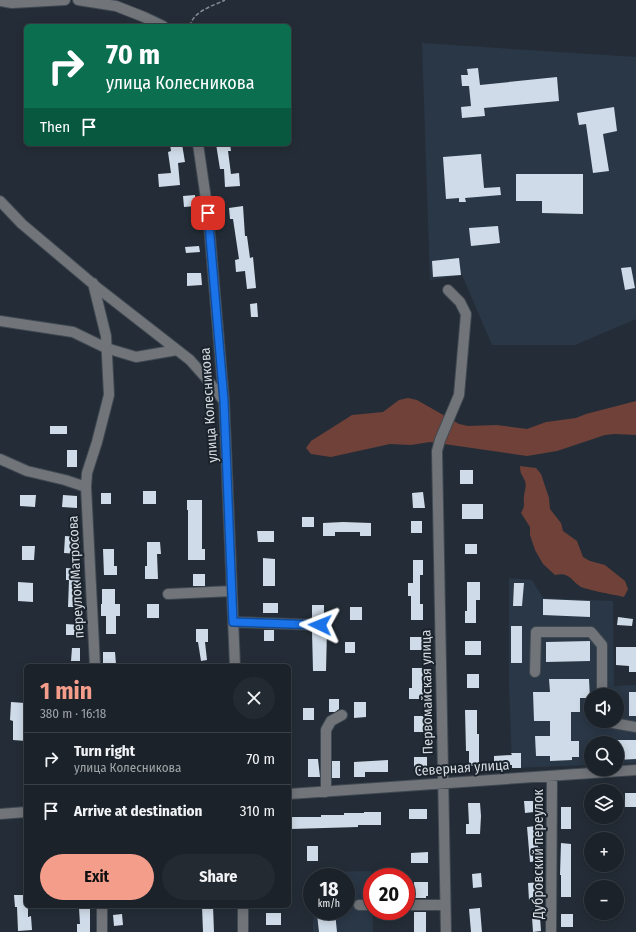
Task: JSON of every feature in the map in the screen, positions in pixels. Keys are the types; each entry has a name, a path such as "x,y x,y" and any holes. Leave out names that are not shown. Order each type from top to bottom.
{"street":[{"path":"0,1 12,3 65,0"},
{"path":"78,0 116,6 158,24"},
{"name":"улица Колесникова","path":"198,146 208,213 224,401 235,664"},
{"path":"0,201 22,224 93,284 190,360 224,401"},
{"name":"переулок Матросова","path":"93,284 106,336 109,395 97,442 87,473 86,488 95,664"},
{"name":"Первомайская улица","path":"446,932 437,451 444,429 459,395 466,314 460,302 448,290"},
{"path":"0,321 73,332 106,348 136,357 177,350"},
{"path":"0,459 27,471 65,480 86,488"},
{"path":"168,594 232,591"},
{"path":"233,622 320,625"},
{"path":"535,672 536,632 591,632 602,645 602,688"},
{"path":"326,792 326,730 331,721 342,715"},
{"path":"624,725 636,727"},
{"name":"Северная улица","path":"291,794 636,770"},
{"name":"Дубровский переулок","path":"551,932 552,776"},
{"path":"0,814 24,812"},
{"path":"415,905 445,905"},
{"path":"102,908 102,932"},
{"path":"242,908 243,932"}],"path":[{"path":"191,24 203,11 225,0"}],"shaded area":[{"path":"422,43 636,57 636,319 575,345 492,345 462,275 430,280"},
{"path":"408,398 417,400 459,424 468,426 497,425 527,429 546,422 576,418 636,401 636,435 605,435 557,451 527,456 430,442 411,445 390,444 331,457 311,454 306,448 311,441 352,415 383,412 399,400"},
{"path":"520,466 536,468 541,474 549,498 550,509 561,523 563,531 577,541 583,557 590,561 605,565 625,581 628,589 624,597 581,587 570,577 560,574 555,575 543,564 535,550 530,535 530,527 521,513 524,506 526,485"},
{"path":"509,578 532,580 543,598 613,601 614,686 636,685 636,763 624,764 624,736 584,736 584,765 512,768 509,682"},
{"path":"355,871 363,871 363,920 373,920 373,932 313,932 313,920 355,920"}],"building":[{"path":"478,68 480,85 557,77 559,101 484,108 485,116 462,118 461,107 471,106 469,86 462,86 461,75 468,75 467,69"},
{"path":"614,107 617,131 603,134 609,171 593,173 586,124 579,125 577,113"},
{"path":"170,146 182,146 185,162 178,163 180,185 159,187 158,174 171,173 168,152 171,151"},
{"path":"216,146 230,146 231,151 228,151 231,174 239,173 240,186 225,187 224,169 220,169"},
{"path":"481,154 484,188 500,187 501,195 465,198 466,202 459,202 459,198 446,199 443,157"},
{"path":"516,174 583,174 583,214 542,213 542,201 516,201"},
{"path":"195,195 196,206 184,207 183,196"},
{"path":"243,206 245,236 247,236 250,258 253,257 256,288 247,289 245,271 236,272 235,260 239,259 233,219 230,219 229,208"},
{"path":"498,226 500,243 471,246 469,228"},
{"path":"199,246 200,252 186,253 185,247"},
{"path":"459,258 461,275 433,277 432,261"},
{"path":"631,267 635,288 625,290 621,268"},
{"path":"187,273 201,273 202,285 187,286"},
{"path":"257,303 258,317 251,317 250,304"},
{"path":"50,426 67,426 67,434 50,434"},
{"path":"67,450 77,450 77,467 67,467"},
{"path":"460,470 473,470 473,484 460,484"},
{"path":"143,491 156,491 156,504 143,504"},
{"path":"423,492 425,508 413,508 412,493"},
{"path":"101,493 111,493 111,504 101,504"},
{"path":"20,495 36,495 35,507 20,506"},
{"path":"63,495 77,496 77,508 62,507"},
{"path":"187,500 202,500 202,549 205,549 205,560 188,560"},
{"path":"462,504 483,504 483,519 462,519"},
{"path":"302,517 314,517 314,527 302,527"},
{"path":"411,521 422,521 422,533 411,533"},
{"path":"323,523 371,523 371,536 360,536 360,532 335,532 335,536 323,536"},
{"path":"257,531 274,531 274,542 258,542"},
{"path":"65,536 80,537 79,554 64,553"},
{"path":"147,542 160,542 161,554 157,554 158,579 145,579 145,566 147,566"},
{"path":"465,544 477,544 477,554 465,554"},
{"path":"22,546 35,546 34,560 22,560"},
{"path":"103,549 114,549 114,566 117,566 117,575 104,575"},
{"path":"263,558 275,559 275,586 263,586"},
{"path":"413,560 423,560 423,575 420,575 420,604 423,604 423,620 411,620 411,596 408,596 408,583 413,583"},
{"path":"66,568 80,569 80,607 68,607 69,580 66,580"},
{"path":"193,574 205,574 205,586 193,586"},
{"path":"18,582 33,583 33,602 18,601"},
{"path":"467,582 480,582 480,600 476,600 476,623 465,623 465,611 467,611"},
{"path":"514,583 524,583 522,606 513,606"},
{"path":"102,589 115,589 115,604 120,604 120,616 116,616 116,634 106,634 106,616 101,616"},
{"path":"543,599 590,601 590,617 543,615"},
{"path":"263,603 278,603 278,613 263,613"},
{"path":"147,604 159,604 159,618 147,618"},
{"path":"312,605 324,605 324,620 312,618"},
{"path":"350,607 362,607 362,620 350,620"},
{"path":"618,617 633,619 632,626 617,625"},
{"path":"66,624 80,625 80,635 66,635"},
{"path":"511,626 522,626 522,663 511,663"},
{"path":"196,629 208,629 208,642 205,642 207,660 201,661 198,642 196,642"},
{"path":"264,630 274,630 274,641 264,641"},
{"path":"327,630 326,671 313,671 312,631 320,632"},
{"path":"410,637 425,637 425,650 410,650"},
{"path":"465,641 481,641 481,655 465,655"},
{"path":"590,641 590,661 546,662 546,642"},
{"path":"345,642 355,642 355,653 345,653"},
{"path":"616,647 636,647 636,672 629,672 629,666 616,665"},
{"path":"72,648 80,648 80,661 71,661"},
{"path":"103,652 115,652 116,664 103,664"},
{"path":"412,668 423,668 423,688 425,688 425,699 409,699 409,688 412,688"},
{"path":"467,674 479,674 479,688 467,688"},
{"path":"549,679 589,679 589,688 584,688 584,698 580,698 580,712 571,712 571,741 579,741 579,757 572,757 572,760 550,761 550,756 536,756 535,736 550,736 550,721 534,721 533,692 550,692"},
{"path":"629,692 636,692 636,716 629,716"},
{"path":"329,699 339,699 339,709 335,712 329,712"},
{"path":"11,702 24,703 24,741 13,740 13,721 10,720"},
{"path":"354,702 366,702 366,717 354,718"},
{"path":"303,708 314,708 314,720 303,720"},
{"path":"465,710 477,710 479,766 469,766 469,751 466,751"},
{"path":"414,716 426,716 426,732 414,732"},
{"path":"624,740 636,740 636,759 624,760"},
{"path":"511,753 521,753 521,768 512,768 512,765 494,765 494,756 512,755"},
{"path":"414,757 427,757 427,771 414,771"},
{"path":"308,759 318,759 320,777 308,777"},
{"path":"388,760 388,772 365,772 365,777 354,777 354,762"},
{"path":"332,761 340,761 340,778 332,778"},
{"path":"625,793 636,793 636,807 625,807"},
{"path":"524,801 533,801 534,812 525,813"},
{"path":"468,803 480,803 480,834 466,834 466,824 469,824"},
{"path":"561,807 571,807 571,829 561,829"},
{"path":"409,809 427,809 427,819 409,819"},
{"path":"381,812 381,825 291,829 291,817 321,817 321,815 344,815 344,813"},
{"path":"536,826 541,861 530,862 527,827"},
{"path":"561,843 571,844 571,897 561,897"},
{"path":"307,846 318,846 318,861 307,861"},
{"path":"428,852 428,863 411,863 411,853"},
{"path":"481,873 482,887 473,888 472,874"},
{"path":"415,882 428,882 428,896 426,896 426,898 415,898"},
{"path":"542,882 543,899 529,900 528,883"},
{"path":"14,895 24,895 24,908 28,908 28,917 31,916 32,930 18,931 17,907 15,907"},
{"path":"79,908 90,908 90,932 77,932 77,924 80,924"},
{"path":"202,908 213,908 214,932 203,932"},
{"path":"480,908 482,932 471,932 469,909"},
{"path":"415,912 426,912 426,932 414,932"},
{"path":"266,913 281,913 281,925 266,925"},
{"path":"122,914 123,925 114,926 113,915"},
{"path":"561,914 573,914 573,927 561,927"},
{"path":"532,917 540,917 541,931 533,932"},
{"path":"318,920 336,920 337,932 319,932"}],"route":[{"path":"208,213 224,401 233,622 320,625"}]}
